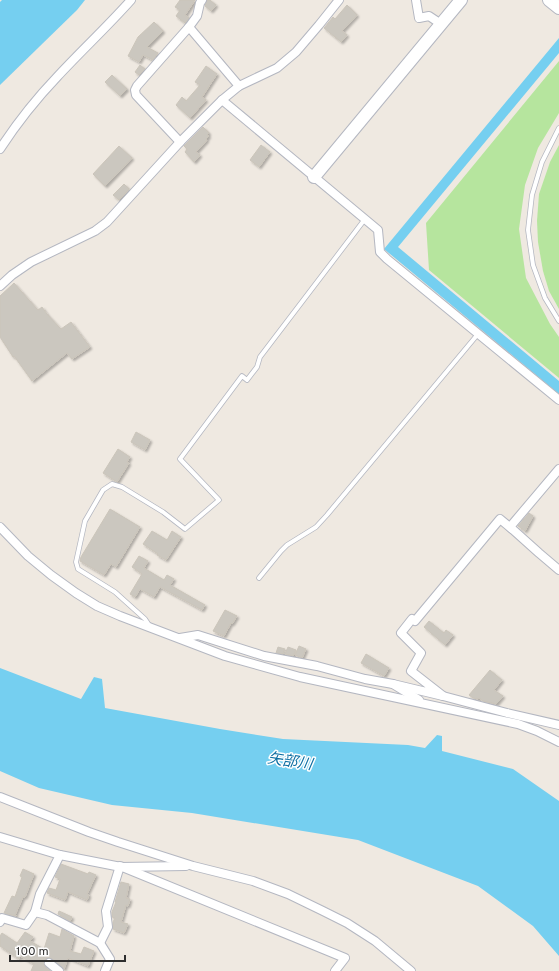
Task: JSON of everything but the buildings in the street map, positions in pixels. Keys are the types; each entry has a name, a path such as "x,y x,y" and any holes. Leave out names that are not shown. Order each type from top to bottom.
{"street":[{"path":"0,149 22,118 45,90 131,0"},
{"path":"180,142 136,95 135,90 189,27 197,16 202,0"},
{"path":"0,286 30,262 95,231 108,222 180,142 222,100 239,86 277,68 296,52 339,0"},
{"path":"416,0 419,18 430,16 441,24"},
{"path":"314,177 461,0"},
{"path":"549,0 559,8"},
{"path":"189,27 239,86"},
{"path":"222,100 378,230 380,252 387,259 559,400"},
{"path":"512,529 510,527 559,469"},
{"path":"442,696 411,671 421,652 401,633 412,619 415,621 500,519 559,570"},
{"path":"0,527 28,556 76,593 97,606 151,628 225,656 300,677 518,724 538,731 559,742"},
{"path":"179,638 198,635 264,656 316,666 365,679 393,684 559,726"},
{"path":"393,684 425,704"},
{"path":"538,731 559,726"},
{"path":"0,797 89,832 193,866 266,885 311,904 375,940 412,971"},
{"path":"0,838 60,855 120,866 193,866"},
{"path":"0,922 2,918 26,925 35,912 40,894 60,855"},
{"path":"100,943 108,927 106,911 120,866"},
{"path":"120,866 345,958 335,971"},
{"path":"35,912 47,915 100,943 110,959 105,971"},
{"path":"49,963 59,971"}],"lane":[{"path":"559,128 542,162 532,195 528,230 533,265 545,298 559,321"},
{"path":"151,628 145,619 115,592 78,569 76,562 85,521 103,490 112,484 122,487 163,512 185,529 219,500 180,458 242,376 248,380 257,367 260,357 366,219"},
{"path":"259,578 287,545 316,527 327,515 478,334"}],"green space":[{"path":"559,61 559,113 538,148 525,185 519,229 526,278 550,324 559,337 559,378 429,270 426,223"},
{"path":"559,145 559,309 549,291 543,271 538,242 537,221 539,194 550,162"}],"water":[{"path":"2,0 85,0 77,10 0,85 0,2"},
{"path":"559,38 559,53 398,247 559,381 559,394 384,249"},
{"name":"矢部川","path":"0,668 81,699 94,677 102,679 105,708 283,739 408,745 425,748 437,735 442,736 442,751 513,769 559,801 559,956 533,926 478,886 358,840 192,813 112,805 39,788 0,771"}]}
